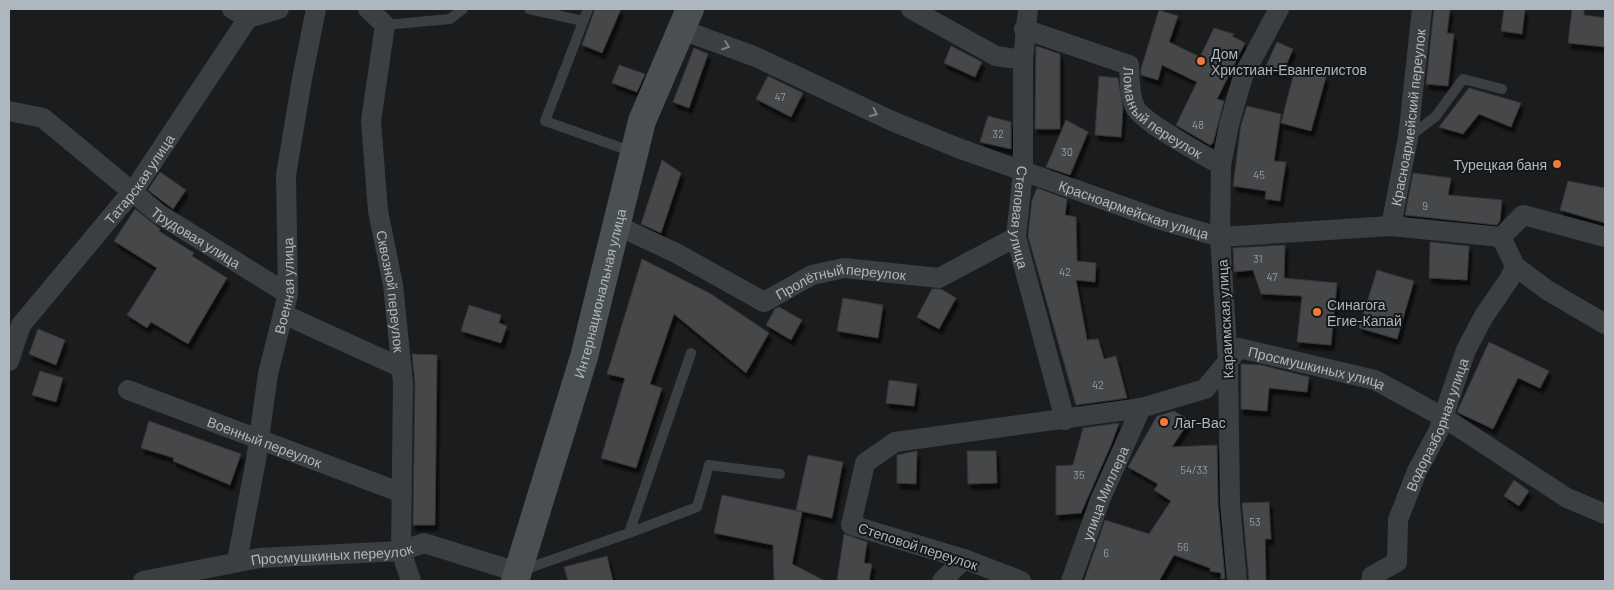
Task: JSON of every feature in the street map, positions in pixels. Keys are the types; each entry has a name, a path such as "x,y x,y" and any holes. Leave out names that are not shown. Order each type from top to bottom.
{"main road":[{"name":"Интернациональная улица","path":"516,577 584,357 642,121 685,19"}],"street":[{"name":"Татарская улица","path":"9,361 21,325 132,192 217,68 240,13 279,9"},
{"name":"Военная улица","path":"237,561 259,439 268,374 288,294 286,175 316,9"},
{"path":"368,9 385,25"},
{"path":"911,9 996,56 1023,60"},
{"name":"Степовая улица","path":"1028,9 1024,29 1023,60 1023,171 1016,237 1065,420"},
{"name":"Караимская улица","path":"1237,581 1230,503 1228,363 1220,237 1221,165 1229,125 1243,76 1279,9"},
{"name":"Красноармейский переулок","path":"1391,226 1408,138 1422,9"},
{"name":"Красноармейская улица","path":"685,19 756,57 892,121 958,148 1164,221 1220,237 1391,226 1501,237"},
{"name":"Сквозной переулок","path":"385,25 371,121 378,211 392,285 402,368 400,551 412,581"},
{"name":"Ломаный переулок","path":"1024,29 1129,65 1130,86 1135,108 1160,129 1221,165"},
{"name":"Трудовая улица","path":"9,111 43,118 159,214 288,294"},
{"path":"1605,237 1522,215 1501,237 1515,266 1547,290 1605,324"},
{"name":"Пролётный переулок","path":"616,225 676,253 764,302 812,275 844,268 939,278 1016,237"},
{"name":"Водоразборная улица","path":"1371,581 1372,576 1398,562 1398,520 1418,471 1438,432 1466,350 1484,316 1510,278 1515,266"},
{"path":"283,314 402,368"},
{"name":"Просмушкиных улица","path":"895,442 1141,408 1204,388 1228,363 1239,348 1375,380 1443,416 1567,498 1605,514"},
{"name":"Военный переулок","path":"128,390 402,493"},
{"name":"улица Миллера","path":"1071,581 1100,500 1141,408"},
{"name":"Степовой переулок","path":"895,442 865,463 851,525 964,559 1021,581"},
{"name":"Просмушкиных переулок","path":"143,581 237,561 400,551 424,543 516,577"},
{"path":"942,581 964,559"}],"lane":[{"path":"385,25 450,19 463,9"},
{"path":"529,9 583,21"},
{"path":"588,9 545,120 634,152"},
{"path":"1408,138 1436,116 1462,79 1502,88"},
{"path":"629,532 691,353"},
{"path":"516,577 697,507 710,465 780,474"}],"building":[{"path":"595,9 621,9 602,53 582,45"},
{"path":"1434,9 1450,9 1447,33 1454,34 1448,86 1426,84"},
{"path":"1504,9 1525,9 1522,34 1501,31"},
{"path":"1572,9 1584,9 1584,15 1605,18 1605,47 1568,43"},
{"path":"1159,10 1178,16 1169,42 1200,57 1214,28 1234,34 1232,36 1245,43 1217,99 1224,101 1213,143 1210,145 1176,125 1197,82 1162,65 1158,80 1141,75 1141,69"},
{"path":"1277,42 1293,49 1283,73 1266,66"},
{"path":"951,46 982,62 975,77 944,63"},
{"path":"1036,46 1060,54 1060,129 1035,129"},
{"path":"694,48 708,54 689,108 673,102"},
{"path":"619,65 645,74 637,92 612,83"},
{"path":"1295,69 1326,77 1311,131 1281,123"},
{"path":"768,76 803,93 791,117 756,99"},
{"path":"1099,76 1118,78 1123,108 1121,137 1095,135"},
{"path":"1469,88 1521,103 1511,127 1479,114 1463,134 1439,127"},
{"path":"1247,106 1281,114 1274,161 1286,162 1280,201 1265,199 1266,191 1233,186 1241,125"},
{"path":"988,116 1011,122 1011,149 980,142"},
{"path":"1066,120 1088,132 1070,175 1046,167"},
{"path":"662,160 681,173 661,233 641,224"},
{"path":"160,172 186,190 173,209 148,190"},
{"path":"1413,173 1451,178 1448,195 1502,200 1500,221 1497,225 1405,215"},
{"path":"1568,181 1605,188 1605,223 1560,210"},
{"path":"1037,188 1067,199 1065,215 1076,217 1077,261 1096,263 1095,282 1076,280 1087,340 1098,339 1104,359 1116,356 1127,398 1076,405 1028,236 1032,200"},
{"path":"135,209 160,229 159,231 194,253 192,256 227,278 188,344 151,322 147,328 127,315 157,268 114,241"},
{"path":"1430,242 1469,246 1467,280 1429,278"},
{"path":"1285,245 1284,278 1337,283 1331,345 1297,342 1302,296 1261,294 1253,270 1234,272 1233,248"},
{"path":"642,259 711,294 769,333 746,373 674,314 650,384 662,388 636,468 601,458 625,378 607,374"},
{"path":"1377,270 1414,281 1397,339 1359,328"},
{"path":"932,289 941,289 956,298 939,329 917,317"},
{"path":"843,298 883,305 878,338 837,331"},
{"path":"469,305 501,315 499,323 507,326 501,343 461,331"},
{"path":"779,307 802,320 791,340 766,325 775,309"},
{"path":"38,329 65,340 56,365 29,354"},
{"path":"1489,342 1549,371 1540,388 1518,378 1493,429 1457,412"},
{"path":"412,354 437,355 435,525 413,525 415,383"},
{"path":"1241,364 1261,365 1309,377 1307,392 1269,388 1267,411 1241,409"},
{"path":"40,371 63,378 56,402 32,395"},
{"path":"889,380 917,384 914,406 886,403"},
{"path":"1174,411 1186,418 1186,426 1172,447 1217,445 1218,504 1225,579 1221,579 1221,573 1210,571 1210,568 1174,555 1159,581 1084,581 1105,520 1149,534 1171,501 1154,490 1158,484 1128,467 1157,416"},
{"path":"149,421 241,454 230,485 173,461 174,458 141,448"},
{"path":"1119,423 1081,513 1056,515 1056,466 1073,465 1083,428"},
{"path":"917,451 916,484 897,483 897,455"},
{"path":"967,451 996,451 997,483 968,484"},
{"path":"808,455 843,462 832,518 796,510"},
{"path":"1514,480 1529,491 1519,506 1504,496"},
{"path":"722,495 802,512 792,564 825,581 774,581 773,545 714,533"},
{"path":"1269,502 1271,539 1265,539 1266,581 1249,581 1242,503"},
{"path":"844,534 867,542 864,563 872,564 869,581 837,581"},
{"path":"607,556 613,581 568,581 564,567"}],"place":[{"name":"Дом Христиан-Евангелистов","path":"1201,61"},
{"name":"Турецкая баня","path":"1557,164"},
{"name":"Синагога Егие-Капай","path":"1317,312"},
{"name":"Лаг-Вас","path":"1164,422"}]}
